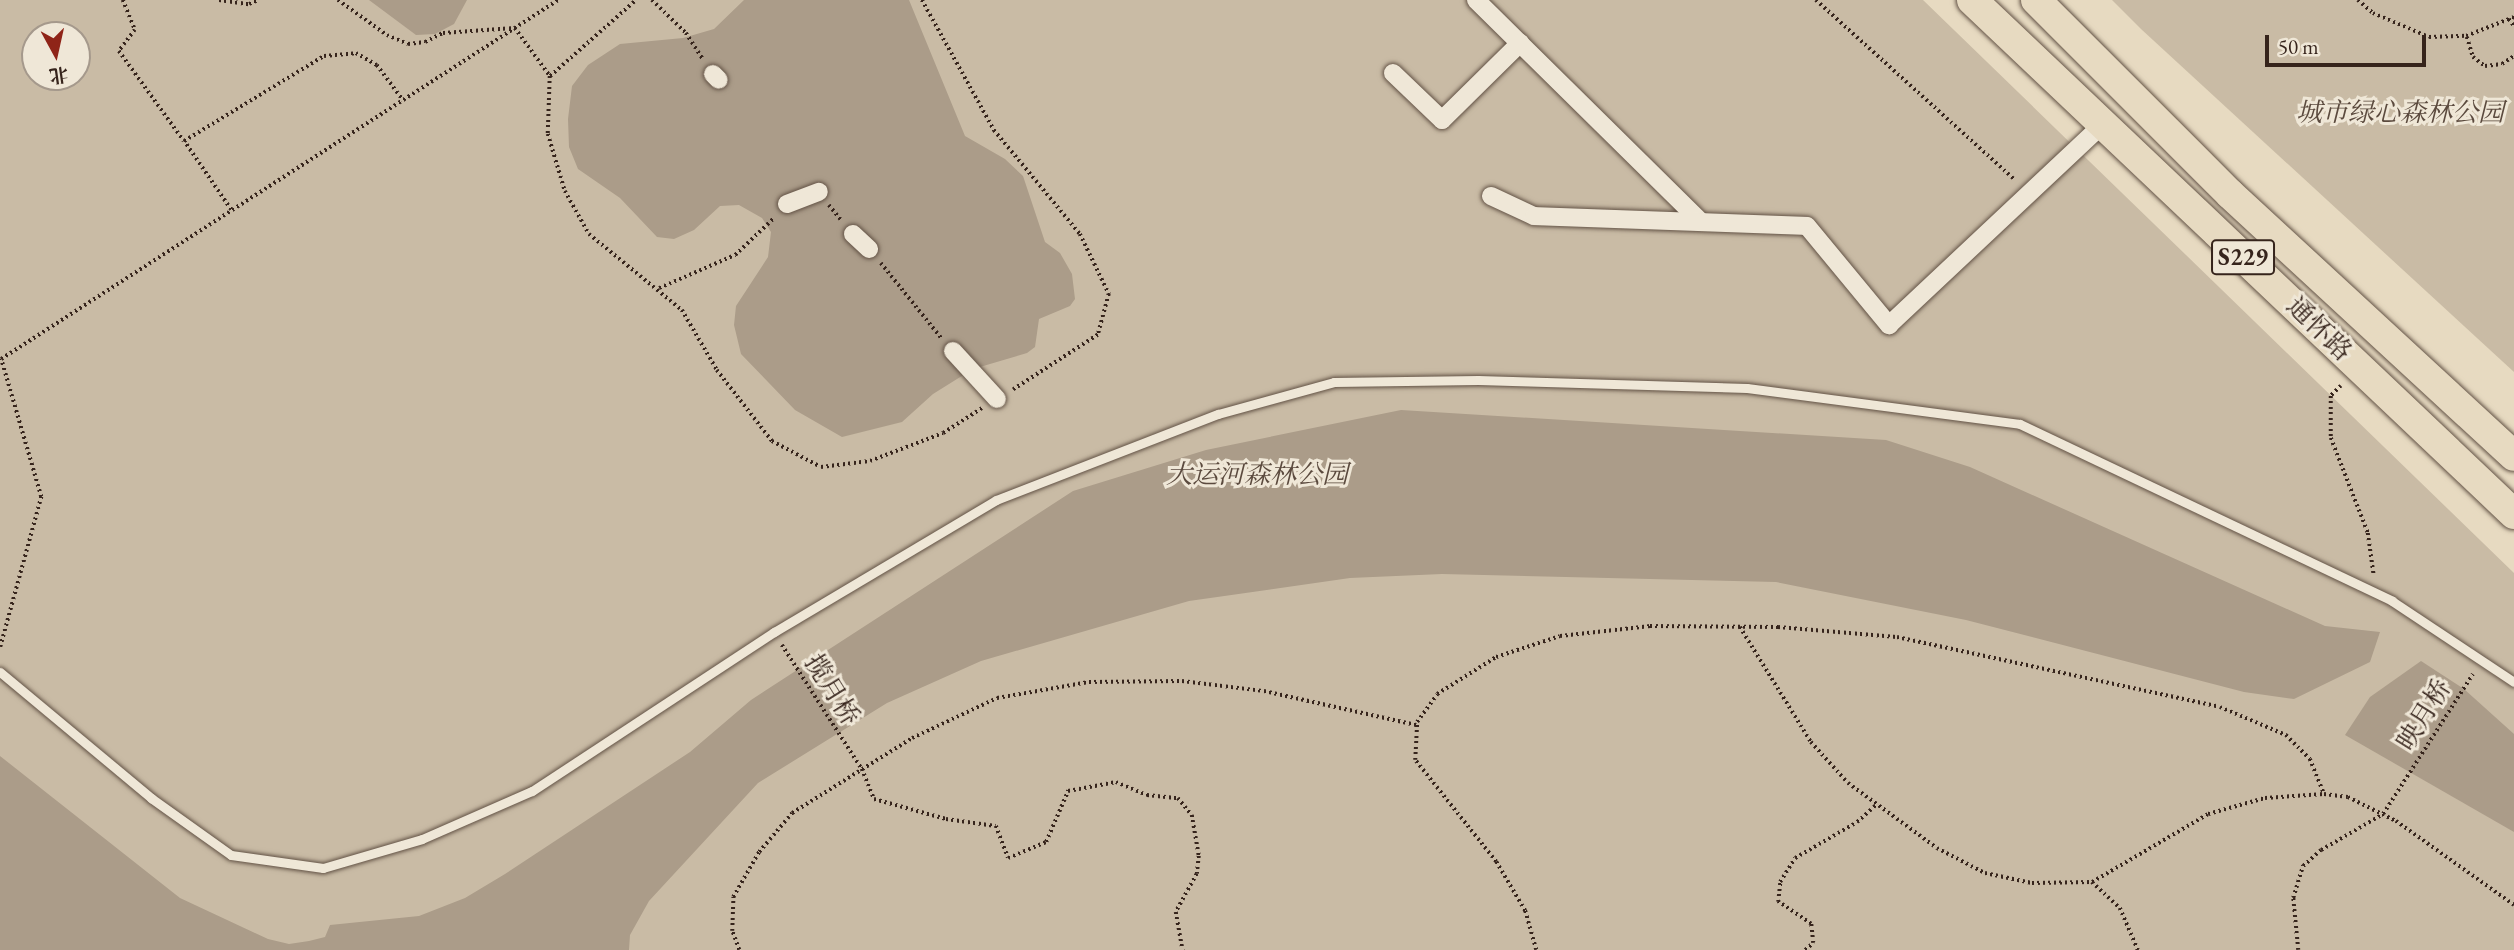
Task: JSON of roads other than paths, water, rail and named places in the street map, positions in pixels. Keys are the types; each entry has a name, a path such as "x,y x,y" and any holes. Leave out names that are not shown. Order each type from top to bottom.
{"main road":[{"name":"通怀路","path":"1972,0 2079,105 2103,124 2514,514"},
{"name":"通怀路","path":"2036,0 2230,194 2514,456"}],"street":[{"path":"1476,0 1701,222"},
{"path":"1393,73 1442,120 1520,43"},
{"path":"1491,196 1534,216 1807,226 1889,325 2103,124"},
{"path":"788,204 819,192"},
{"path":"853,234 869,249"},
{"path":"953,351 997,399"}],"lane":[{"path":"0,672 151,798 231,855 323,868 422,839 532,791 774,632 996,500 1218,414 1334,382 1747,387 2020,424 2372,592 2514,681"}],"park label":[{"name":"城市绿心森林公园","path":"2400,113"},
{"name":"大运河森林公园","path":"1257,475"}]}
